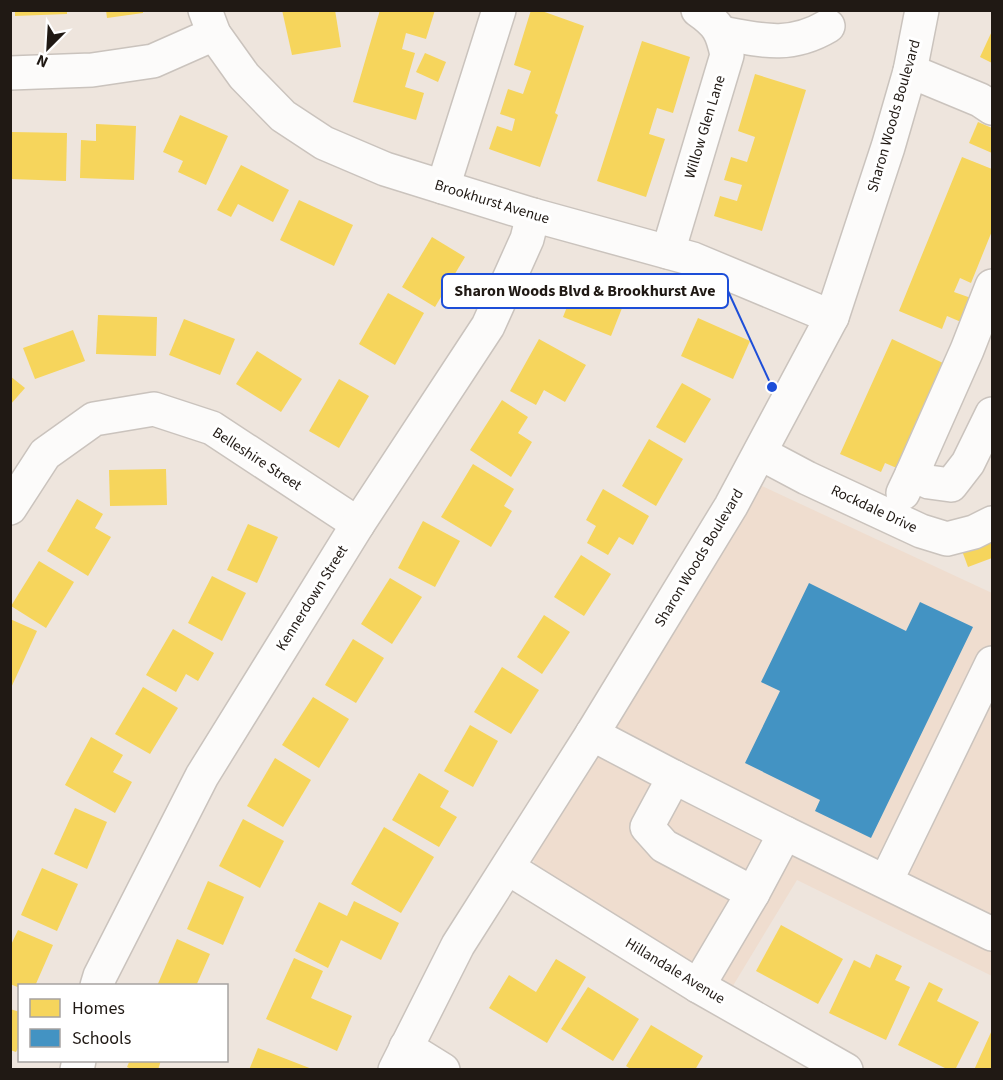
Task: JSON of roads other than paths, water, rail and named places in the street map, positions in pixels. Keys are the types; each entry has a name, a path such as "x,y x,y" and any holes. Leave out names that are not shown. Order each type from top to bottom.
{"street":[{"path":"443,188 500,10"},
{"path":"698,10 723,33 768,42 810,36 828,26"},
{"name":"Sharon Woods Boulevard","path":"400,1058 458,945 592,734 732,506 832,317 888,147 910,71 922,10"},
{"path":"10,74 92,70 153,61 209,22"},
{"name":"Brookhurst Avenue","path":"209,22 244,76 283,116 324,143 385,169 443,188 693,259 832,317"},
{"name":"Willow Glen Lane","path":"668,252 727,55 723,33"},
{"path":"910,71 980,100 993,108"},
{"name":"Kennerdown Street","path":"98,984 202,776 358,524 488,326 527,239 533,215"},
{"path":"891,517 967,350 993,286"},
{"name":"Belleshire Street","path":"10,508 45,454 94,419 154,409 212,428 358,524"},
{"path":"912,474 929,482 951,485 968,463 993,414"},
{"name":"Rockdale Drive","path":"760,453 807,478 921,531 947,539 974,532 993,523"},
{"path":"886,880 993,663"},
{"path":"592,734 785,833 886,880 993,934"},
{"path":"674,777 647,827 664,846 753,893"},
{"path":"698,986 753,893 785,833"},
{"name":"Hillandale Avenue","path":"508,868 698,986 846,1070"},
{"path":"400,1058 442,1070"}],"place":[{"name":"Sharon Woods Blvd & Brookhurst Ave","path":"772,387"}]}
